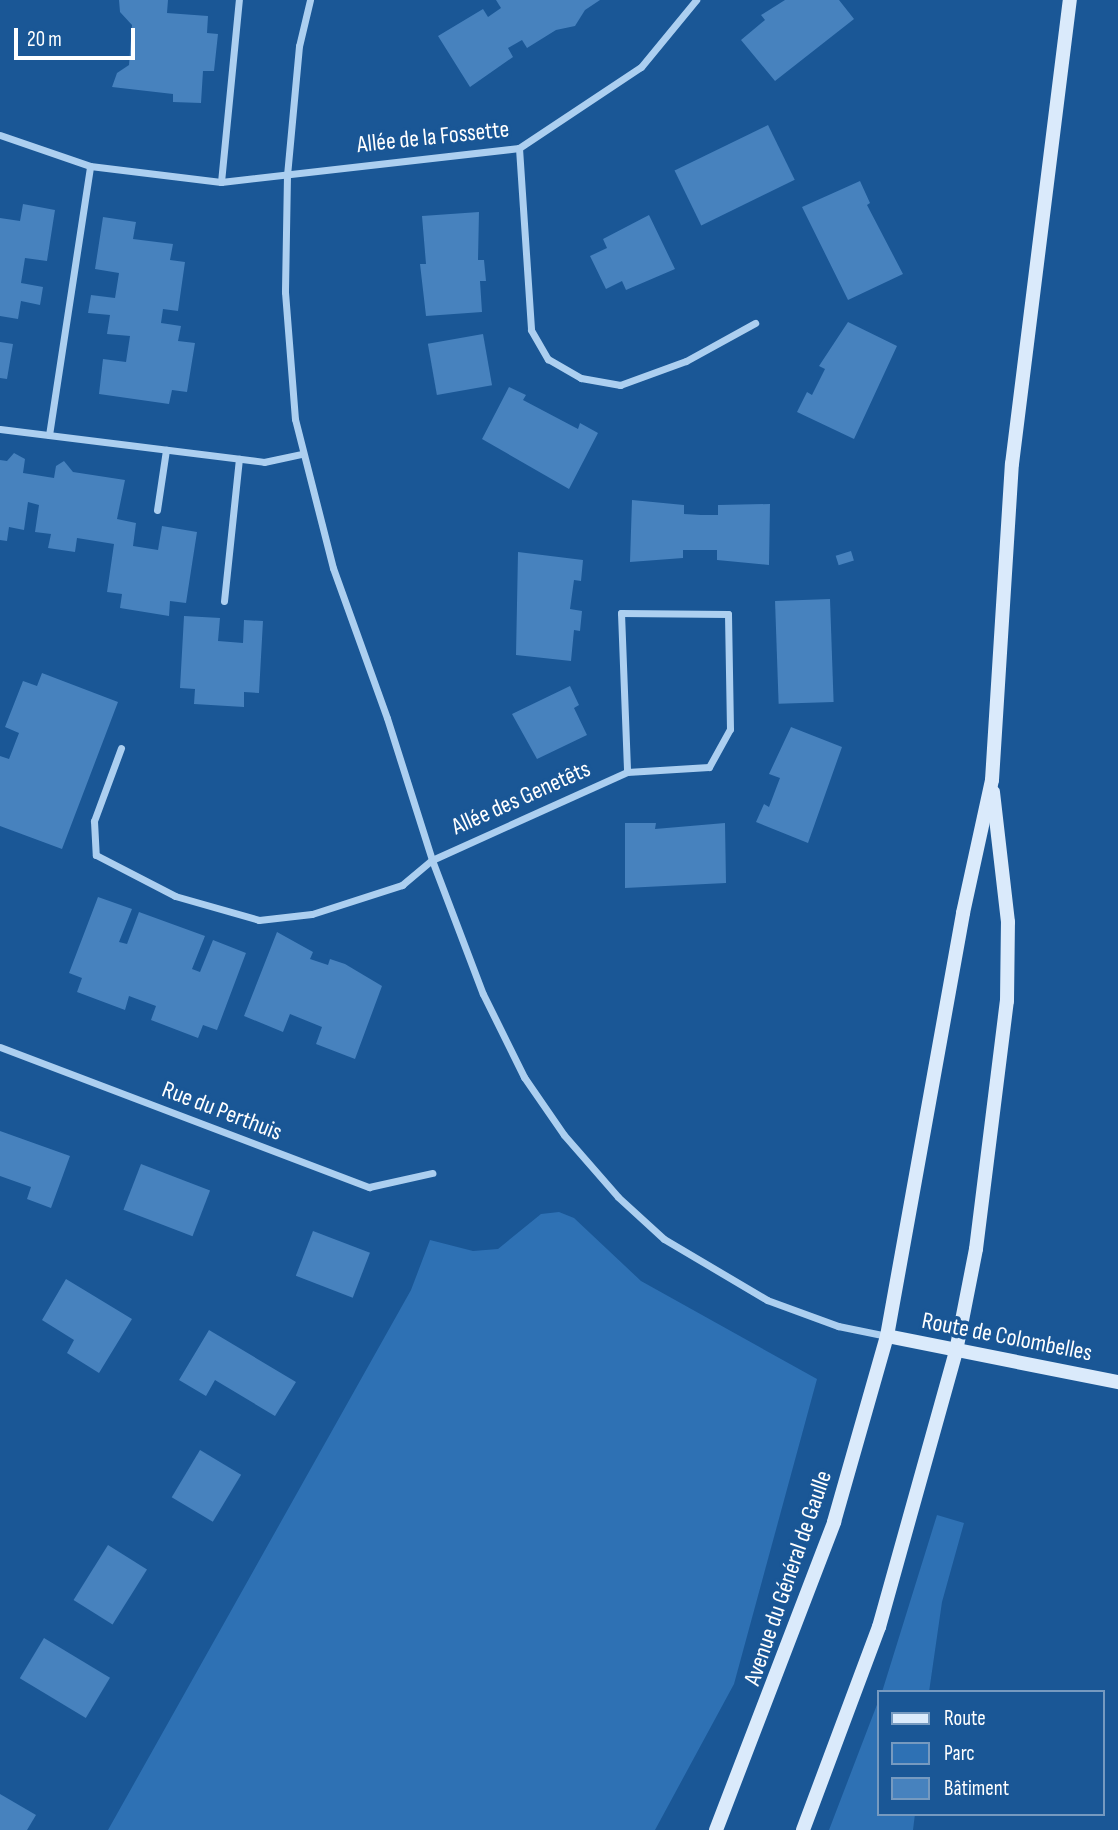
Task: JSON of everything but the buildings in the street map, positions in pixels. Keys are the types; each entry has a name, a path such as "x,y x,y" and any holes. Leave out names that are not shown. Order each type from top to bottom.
{"main road":[{"path":"803,1830 879,1627 956,1351 976,1249 1007,1001 1008,922 992,780 1013,451 1070,0"},
{"name":"Avenue du Général de Gaulle","path":"716,1830 830,1534 887,1336 963,913 992,780"},
{"name":"Route de Colombelles","path":"887,1336 1118,1382"}],"street":[{"path":"222,182 239,0"},
{"path":"310,0 299,46 287,175 285,292 295,419 333,568 432,860 483,994 524,1077 564,1135 618,1197 688,1256 767,1300 838,1326 887,1336"},
{"name":"Allée de la Fossette","path":"0,135 90,166 222,182 519,148 641,67 696,0"},
{"path":"519,148 531,330 548,359 581,378 620,386 686,360 755,323"},
{"path":"49,435 90,166"},
{"path":"0,429 264,462 303,454"},
{"path":"157,510 166,450"},
{"path":"224,601 239,459"},
{"name":"Allée des Genetêts","path":"121,748 94,821 96,855 175,896 259,920 312,914 402,885 432,860 627,772 709,767 730,729 728,614 621,613 627,772"},
{"name":"Rue du Perthuis","path":"0,1047 369,1187 432,1173"}],"green space":[{"path":"559,1212 574,1218 641,1281 817,1379 734,1684 655,1830 108,1830 411,1290 430,1240 473,1251 498,1249 541,1214"},
{"path":"937,1515 964,1523 942,1602 929,1690 883,1690"},
{"path":"876,1707 876,1816 915,1816 913,1830 829,1830"}]}
